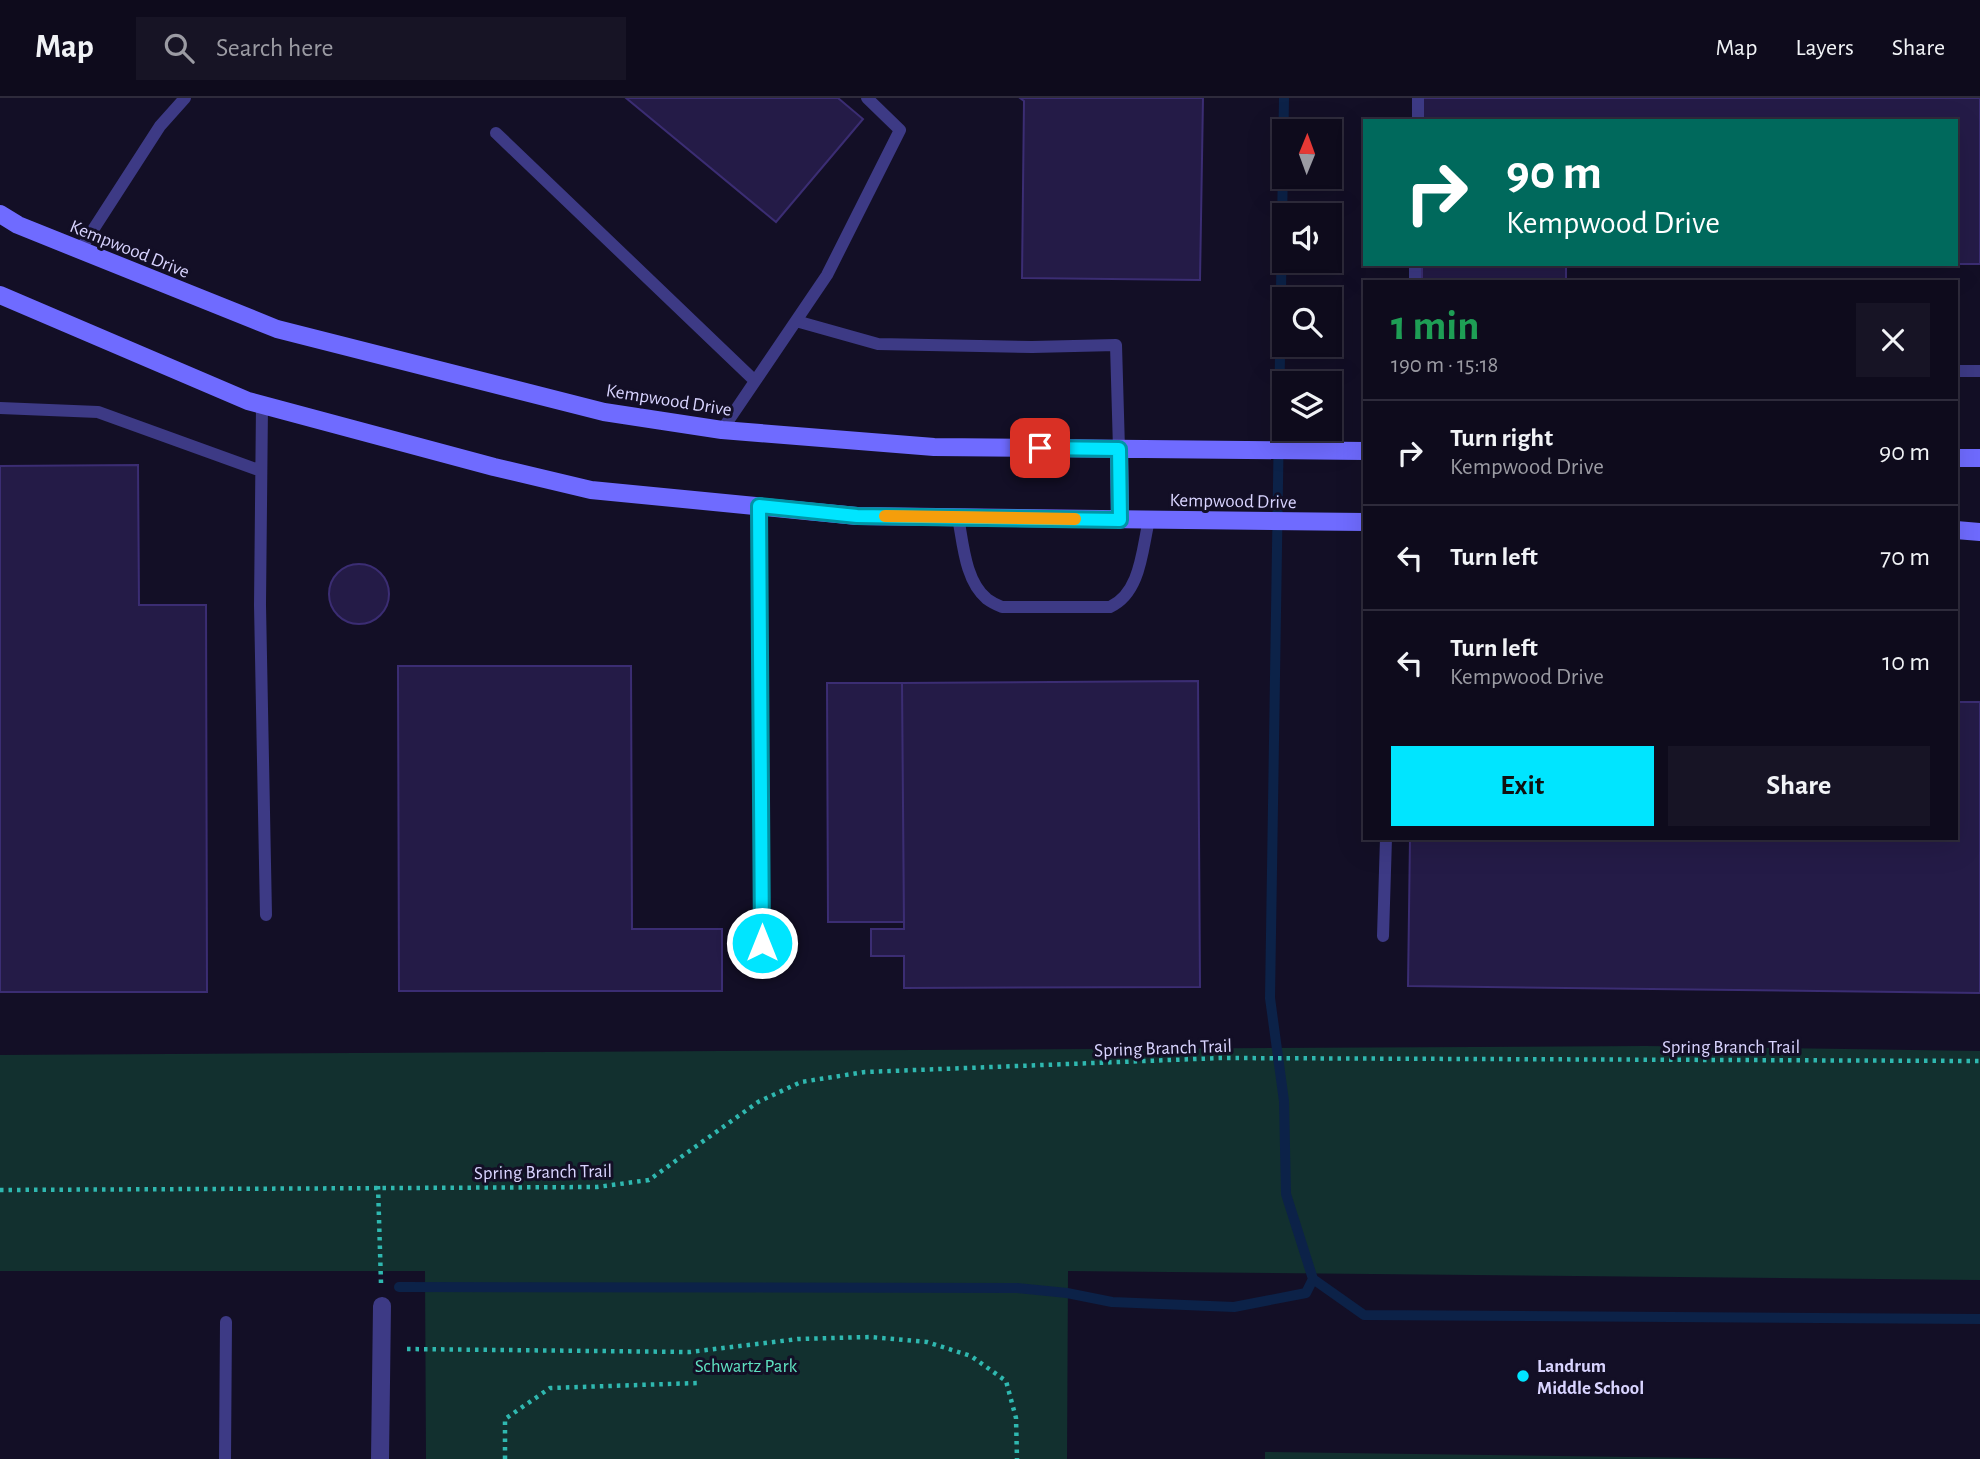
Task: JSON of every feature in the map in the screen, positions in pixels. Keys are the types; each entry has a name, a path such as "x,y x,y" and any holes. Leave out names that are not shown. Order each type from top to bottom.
{"main road":[{"name":"Kempwood Drive","path":"0,214 19,225 277,329 604,412 722,430 934,447 1363,452"},
{"name":"Kempwood Drive","path":"0,295 247,401 591,490 857,516 1363,522"},
{"path":"1119,449 1120,520"},
{"path":"1958,458 1980,458"},
{"path":"1958,530 1980,532"}],"street":[{"path":"380,1459 382,1306"}],"lane":[{"path":"80,250 160,126 185,98"},
{"path":"722,430 827,275 900,130 867,98"},
{"path":"1418,98 1418,119"},
{"path":"496,133 755,381"},
{"path":"796,321 878,344 1116,345 1119,449"},
{"path":"1958,371 1980,370"},
{"path":"262,405 260,606 266,915"},
{"path":"0,408 99,412 261,471"},
{"path":"759,506 762,943"},
{"path":"958,517 966,562 976,585 987,599 1002,607 1110,607 1120,603 1134,583 1149,520"},
{"path":"1383,936 1386,840"},
{"path":"225,1459 226,1322"}],"path":[{"name":"Spring Branch Trail","path":"0,1190 378,1186 597,1187 649,1180 758,1102 801,1082 865,1072 1221,1058 1980,1060"},
{"path":"378,1186 382,1306"},
{"path":"381,1348 690,1352 798,1339 870,1337 927,1342 971,1356 1006,1381 1016,1418 1017,1459"},
{"path":"505,1459 505,1419 550,1388 697,1383"}],"green space":[{"name":"Schwartz Park","path":"1646,1046 1980,1051 1980,1280 1068,1271 1067,1459 426,1459 425,1271 0,1271 0,1055"},
{"path":"1265,1452 1770,1459 1265,1459"}],"building":[{"path":"626,98 838,98 863,119 776,222"},
{"path":"1020,98 1203,98 1200,280 1022,278 1024,101"},
{"path":"1423,98 1980,98 1980,264 1958,264 1958,119 1423,119"},
{"path":"1422,266 1566,266 1566,280 1422,280"},
{"path":"138,465 139,605 206,605 207,992 0,992 0,466"},
{"path":"353,564 365,564 384,577 389,594 387,606 376,619 365,624 353,624 334,611 329,600 329,588 342,569"},
{"path":"398,666 631,666 632,929 722,929 722,991 399,991"},
{"path":"1198,681 1200,987 904,988 904,956 871,956 871,929 904,929 902,683"},
{"path":"827,683 902,683 904,922 828,922"},
{"path":"1958,702 1980,702 1980,993 1408,986 1410,840 1958,840"}],"waterway":[{"path":"1284,98 1270,998 1284,1101 1286,1194 1313,1279 1364,1315 1980,1319"},
{"path":"399,1287 1017,1288 1067,1293 1112,1302 1234,1307 1306,1293 1313,1279"}],"slow traffic":[{"path":"885,516 1075,519"}],"place":[{"name":"Landrum Middle School","path":"1523,1376"}],"route":[{"path":"762,943 759,506 857,516 1120,520 1119,449 1040,448"}]}
